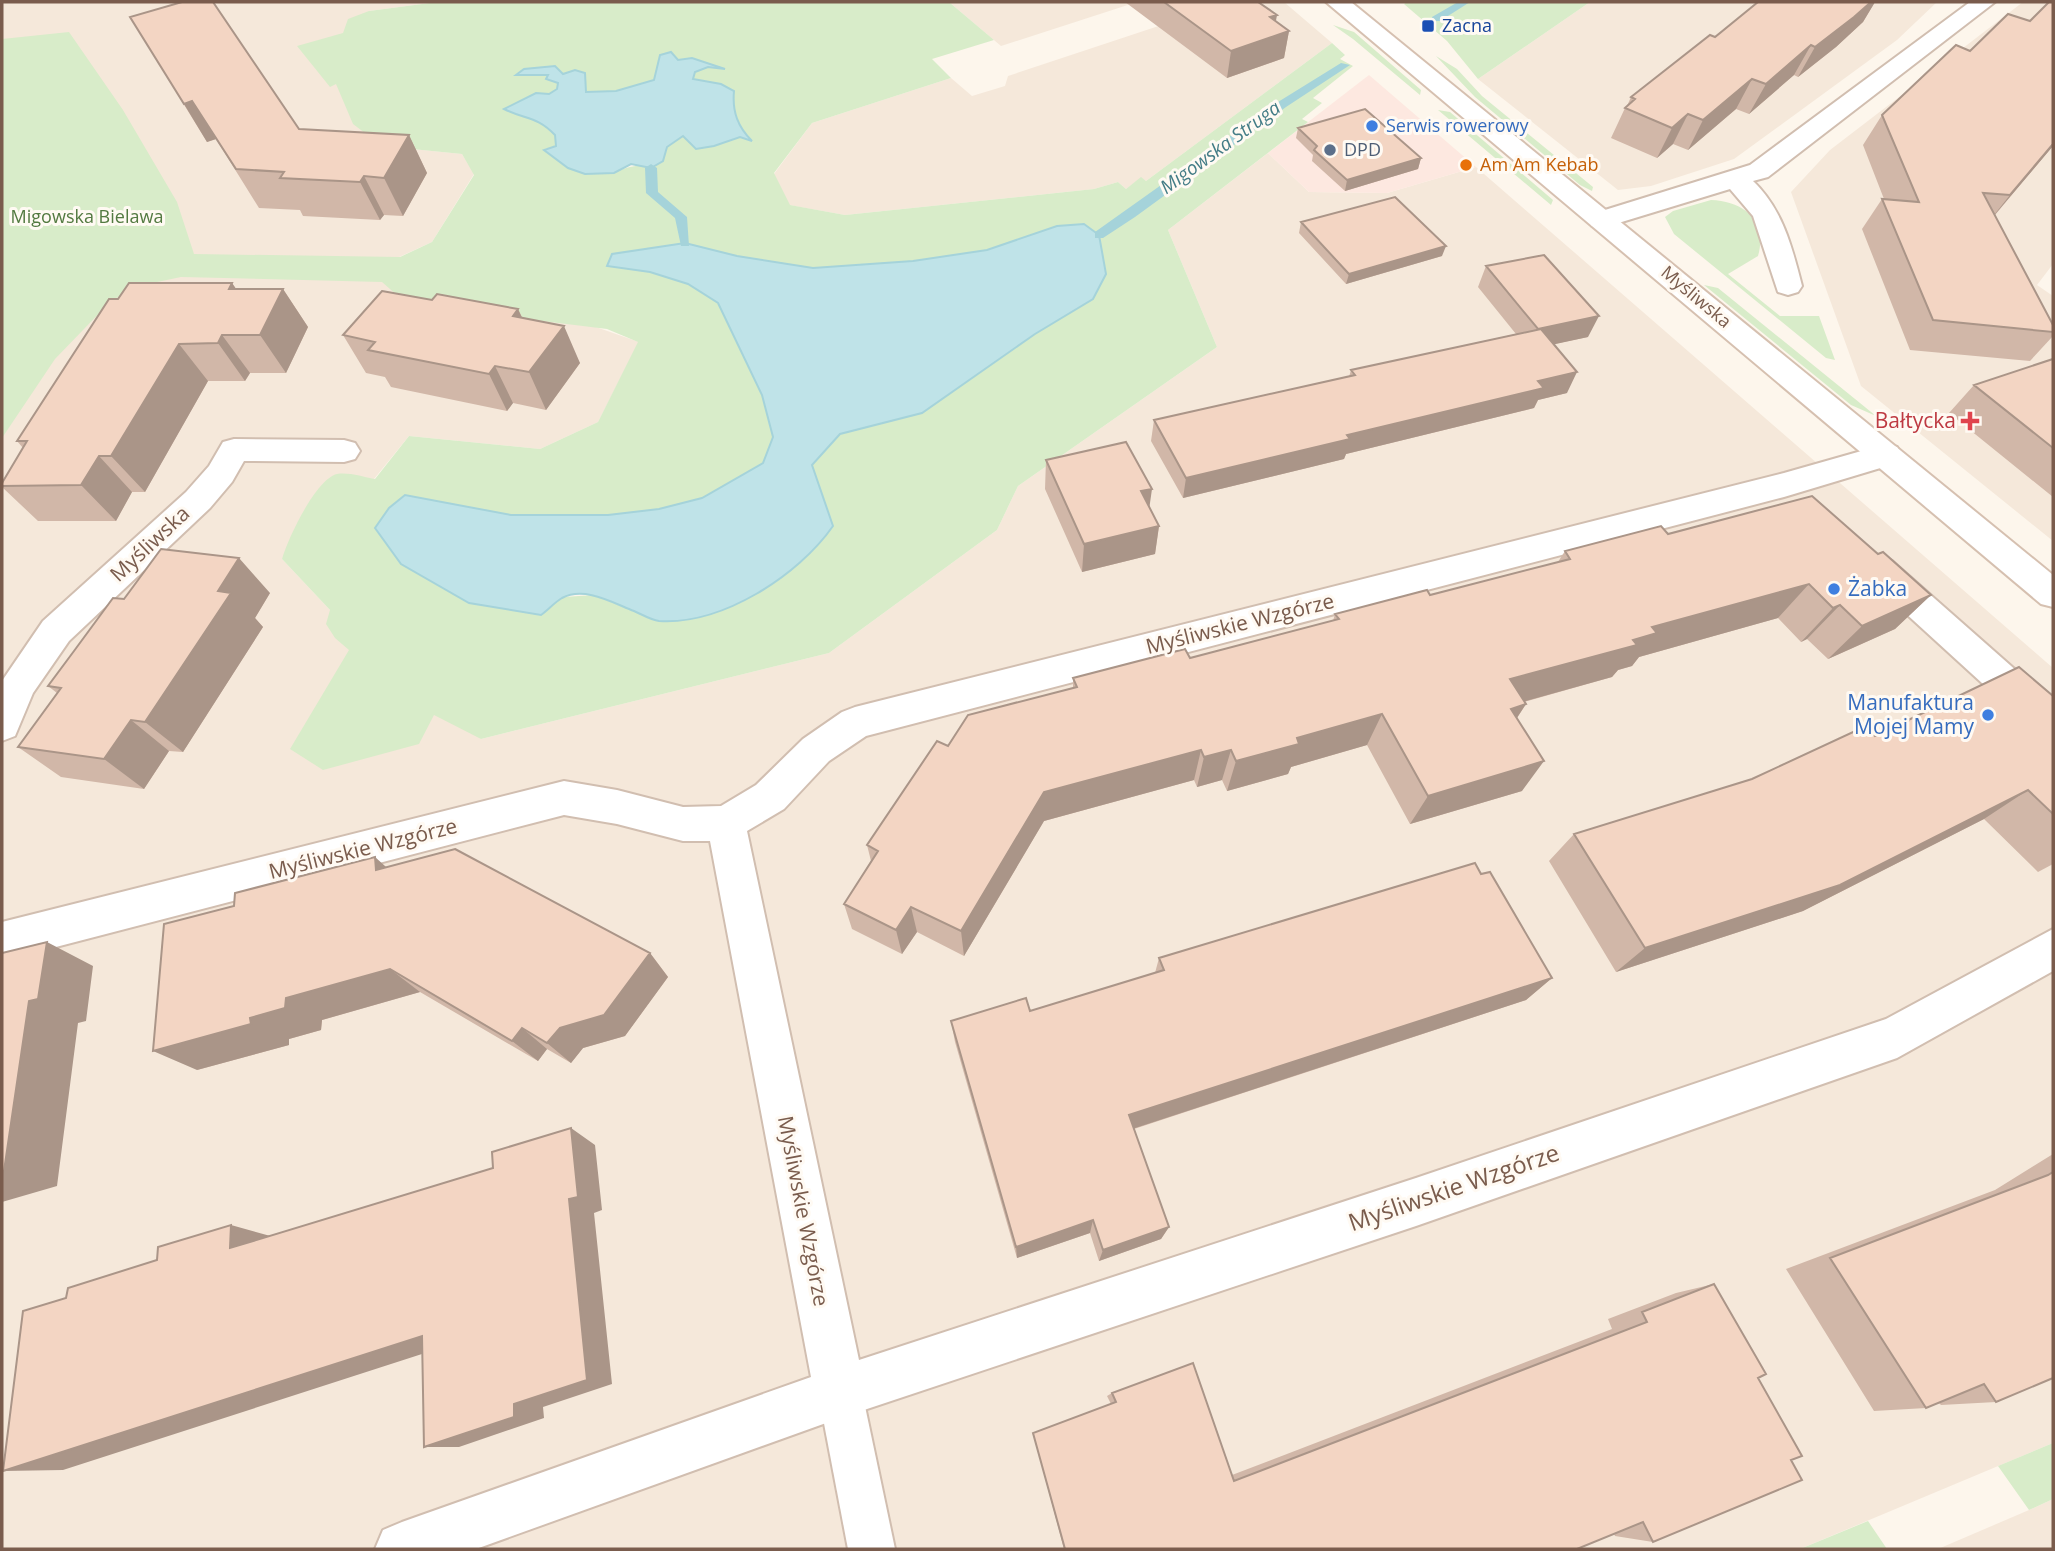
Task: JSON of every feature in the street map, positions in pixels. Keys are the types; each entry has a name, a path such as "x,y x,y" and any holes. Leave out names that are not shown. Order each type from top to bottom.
{"street":[{"name":"Myśliwska","path":"1337,2 2053,594"},
{"path":"1602,220 1759,172 1984,2"},
{"path":"1736,180 1756,197 1768,214 1788,286"},
{"name":"Myśliwska","path":"2,725 18,687 56,631 198,500 221,474 234,450 344,451"},
{"name":"Myśliwskie Wzgórze","path":"2,942 564,798 617,807 682,824 726,823 770,797 816,750 855,723 1784,485 1886,455"},
{"path":"1784,485 1815,512"},
{"path":"1855,548 2053,725"},
{"name":"Myśliwskie Wzgórze","path":"726,823 840,1392"},
{"name":"Myśliwskie Wzgórze","path":"402,1549 840,1392 1416,1202 1897,1037 2053,949"}],"lane":[{"name":"Myśliwskie Wzgórze","path":"840,1392 872,1549"}],"shaded area":[{"path":"2,2 437,2 369,11 382,146 462,154 474,174 432,242 397,258 639,342 598,422 540,449 409,436 374,479 338,474 282,559 330,610 481,739 829,653 997,530 1018,486 1217,347 1168,230 1268,153 1309,192 1387,193 1476,167 2053,668 2053,1443 1800,1549 2,1549"},
{"path":"949,2 1137,2 1001,46"},
{"path":"1231,2 1284,2 1332,43 1146,181 1141,178 1126,189 1118,182 1094,189 845,215 789,205 774,174 812,123 951,78 972,96 1005,86 1008,76"},
{"path":"1590,2 1937,2 1897,40 1734,159 1651,186 1618,190 1478,79"},
{"path":"2023,2 2053,2 2053,264 2037,285 2053,296 2053,541 1861,386 1791,192 1830,150"},
{"path":"1369,75 1476,167 1387,193 1309,192 1268,153"},
{"path":"2053,1499 2053,1549 1938,1549 2029,1510"}],"green space":[{"name":"Migowska Bielawa","path":"437,2 949,2 994,40 932,59 951,78 812,123 774,173 790,205 845,215 1094,189 1118,182 1126,189 1141,177 1146,181 1332,43 1345,55 1340,59 1353,66 1313,98 1322,103 1302,119 1308,122 1168,230 1217,347 1018,486 997,530 829,653 481,739 434,715 419,744 323,770 290,749 349,650 335,638 326,624 330,610 282,559 297,524 320,486 337,474 375,479 409,436 540,449 598,422 638,342 607,329 407,304 382,282 181,277 143,285 112,300 55,359 2,438 2,39 69,32 123,110 177,202 194,254 400,257 432,242 474,175 462,154 382,146 353,124 336,84 330,87 297,46 343,33 348,19 369,11","holes":["660,55 678,60 692,58 721,69 708,67 695,72 693,79 721,84 738,121 751,140 740,136 714,146 683,136 667,147 663,161 614,173 545,149 556,146 555,135 540,121 505,109 536,93 549,94 557,90 559,83 548,75 517,75 524,69 555,66 585,93 616,91 654,80","1057,226 1093,299 1035,334 970,380 840,434 812,465 833,526 794,568 742,602 704,615 658,621 594,595 564,597 405,495 511,515 607,515 659,509 702,498 763,463 773,437 762,395 718,303 688,284 650,272 608,266 612,254 685,243 737,256 813,268 913,261 987,250"]},
{"path":"1590,2 1478,79 1447,41 1404,4"},
{"path":"1333,25 1354,32 1421,90 1420,95 1353,39"},
{"path":"1436,56 1457,69 1482,96 1593,187 1592,191 1580,185 1475,97"},
{"path":"1438,110 1450,112 1553,200 1551,205"},
{"path":"1711,200 1734,204 1743,209 1751,215 1760,233 1758,256 1728,274 1780,316 1819,316 1835,360 1826,358 1674,234 1665,217 1673,211"},
{"path":"1704,285 1718,288 1876,416 1851,405"},
{"path":"2053,1443 2053,1499 2029,1510 1998,1466"},
{"path":"1868,1521 1887,1549 1800,1549"}],"water":[{"path":"671,52 678,60 692,58 725,69 708,67 695,72 693,79 721,84 734,91 737,119 752,141 740,137 696,149 683,136 667,147 663,161 651,168 631,164 614,173 585,174 568,168 544,150 556,146 555,135 549,129 537,121 504,109 536,93 549,94 557,89 558,83 546,79 548,75 516,75 524,69 555,66 563,74 575,70 585,73 586,92 616,91 654,80 660,55"},
{"path":"1084,224 1099,235 1106,274 1093,299 1035,334 922,413 840,434 812,465 833,526 818,545 779,579 733,606 708,615 659,621 599,597 580,594 562,598 541,615 469,603 401,564 375,528 389,508 405,495 511,515 608,515 659,509 702,498 763,463 773,437 762,395 718,303 688,284 650,272 607,266 612,254 685,243 737,256 813,268 913,261 987,250 1057,226"}],"building":[{"path":"182,2 213,2 299,129 409,135 384,178 364,176 360,182 280,178 284,172 236,169 192,101 184,104 130,17"},
{"path":"1164,2 1258,2 1277,15 1270,17 1289,31 1231,51"},
{"path":"1758,2 1871,2 1815,47 1811,45 1766,84 1752,79 1703,120 1688,114 1672,128 1625,108 1635,99 1631,97 1710,35 1715,37"},
{"path":"2049,2 2053,2 2053,144 2010,195 1983,193 2053,325 2053,332 1933,320 1882,199 1919,202 1882,115 1956,45 1970,51 2008,14 2030,21"},
{"path":"1365,109 1421,158 1347,180 1314,150 1317,146 1298,128"},
{"path":"1395,197 1446,246 1349,274 1301,222"},
{"path":"1544,255 1599,316 1538,329 1486,266"},
{"path":"129,283 232,283 229,289 283,289 260,335 222,335 218,343 179,344 111,456 99,456 81,485 2,486 27,441 17,441 109,299 118,299"},
{"path":"382,291 432,300 437,294 518,309 513,316 564,326 529,372 495,366 489,374 368,350 375,342 343,335"},
{"path":"1541,329 1577,372 1538,381 1544,388 1347,435 1350,439 1186,478 1154,420 1355,375 1351,370"},
{"path":"2053,359 2053,448 1974,385"},
{"path":"1126,442 1152,489 1141,491 1159,526 1084,544 1046,460"},
{"path":"1812,496 1878,554 1883,552 1931,595 1862,626 1840,605 1833,608 1809,584 1652,627 1657,633 1633,640 1637,645 1510,679 1526,704 1511,709 1544,761 1428,796 1382,714 1297,738 1299,744 1236,761 1231,750 1204,757 1201,750 1044,792 961,931 911,907 896,930 844,904 878,851 867,845 937,741 948,746 968,715 1077,687 1073,678 1185,649 1190,658 1339,619 1335,614 1427,590 1430,595 1570,559 1565,551 1661,526 1668,534"},
{"path":"161,549 239,558 218,591 231,593 145,722 131,720 104,759 18,747 61,688 48,686 113,598 124,599"},
{"path":"2019,667 2053,696 2053,814 2028,790 1840,885 1645,948 1574,834 1752,779 1866,726 1875,736"},
{"path":"455,849 650,953 604,1015 560,1028 547,1043 522,1028 512,1041 390,969 286,998 285,1008 250,1018 251,1024 153,1051 164,924 234,906 235,893 375,857 376,870"},
{"path":"1475,863 1481,874 1490,872 1552,978 1129,1115 1169,1227 1103,1250 1093,1220 1016,1247 951,1021 1026,998 1030,1011 1164,970 1159,958"},
{"path":"47,942 38,999 29,1001 2,1172 2,953"},
{"path":"571,1128 578,1197 569,1199 587,1380 514,1404 514,1417 424,1447 422,1336 3,1471 23,1311 66,1298 68,1288 157,1260 158,1247 231,1225 230,1248 493,1168 492,1152"},
{"path":"2053,1172 2053,1378 1996,1402 1984,1384 1926,1408 1830,1258"},
{"path":"1714,1284 1766,1374 1758,1378 1802,1456 1791,1460 1802,1480 1653,1542 1643,1522 1577,1549 1065,1549 1033,1433 1116,1402 1112,1393 1193,1363 1234,1481 1647,1322 1642,1312"}],"waterway":[{"name":"Migowska Struga","path":"1436,19 1465,2"},
{"name":"Migowska Struga","path":"1099,235 1251,126 1345,65"},
{"path":"651,168 652,193 681,217 685,243"}],"place":[{"name":"Zacna","path":"1428,26"},
{"name":"Serwis rowerowy","path":"1372,126"},
{"name":"DPD","path":"1330,150"},
{"name":"Am Am Kebab","path":"1466,165"},
{"name":"Bałtycka","path":"1970,421"},
{"name":"Żabka","path":"1834,589"},
{"name":"Manufaktura Mojej Mamy","path":"1988,715"}]}
